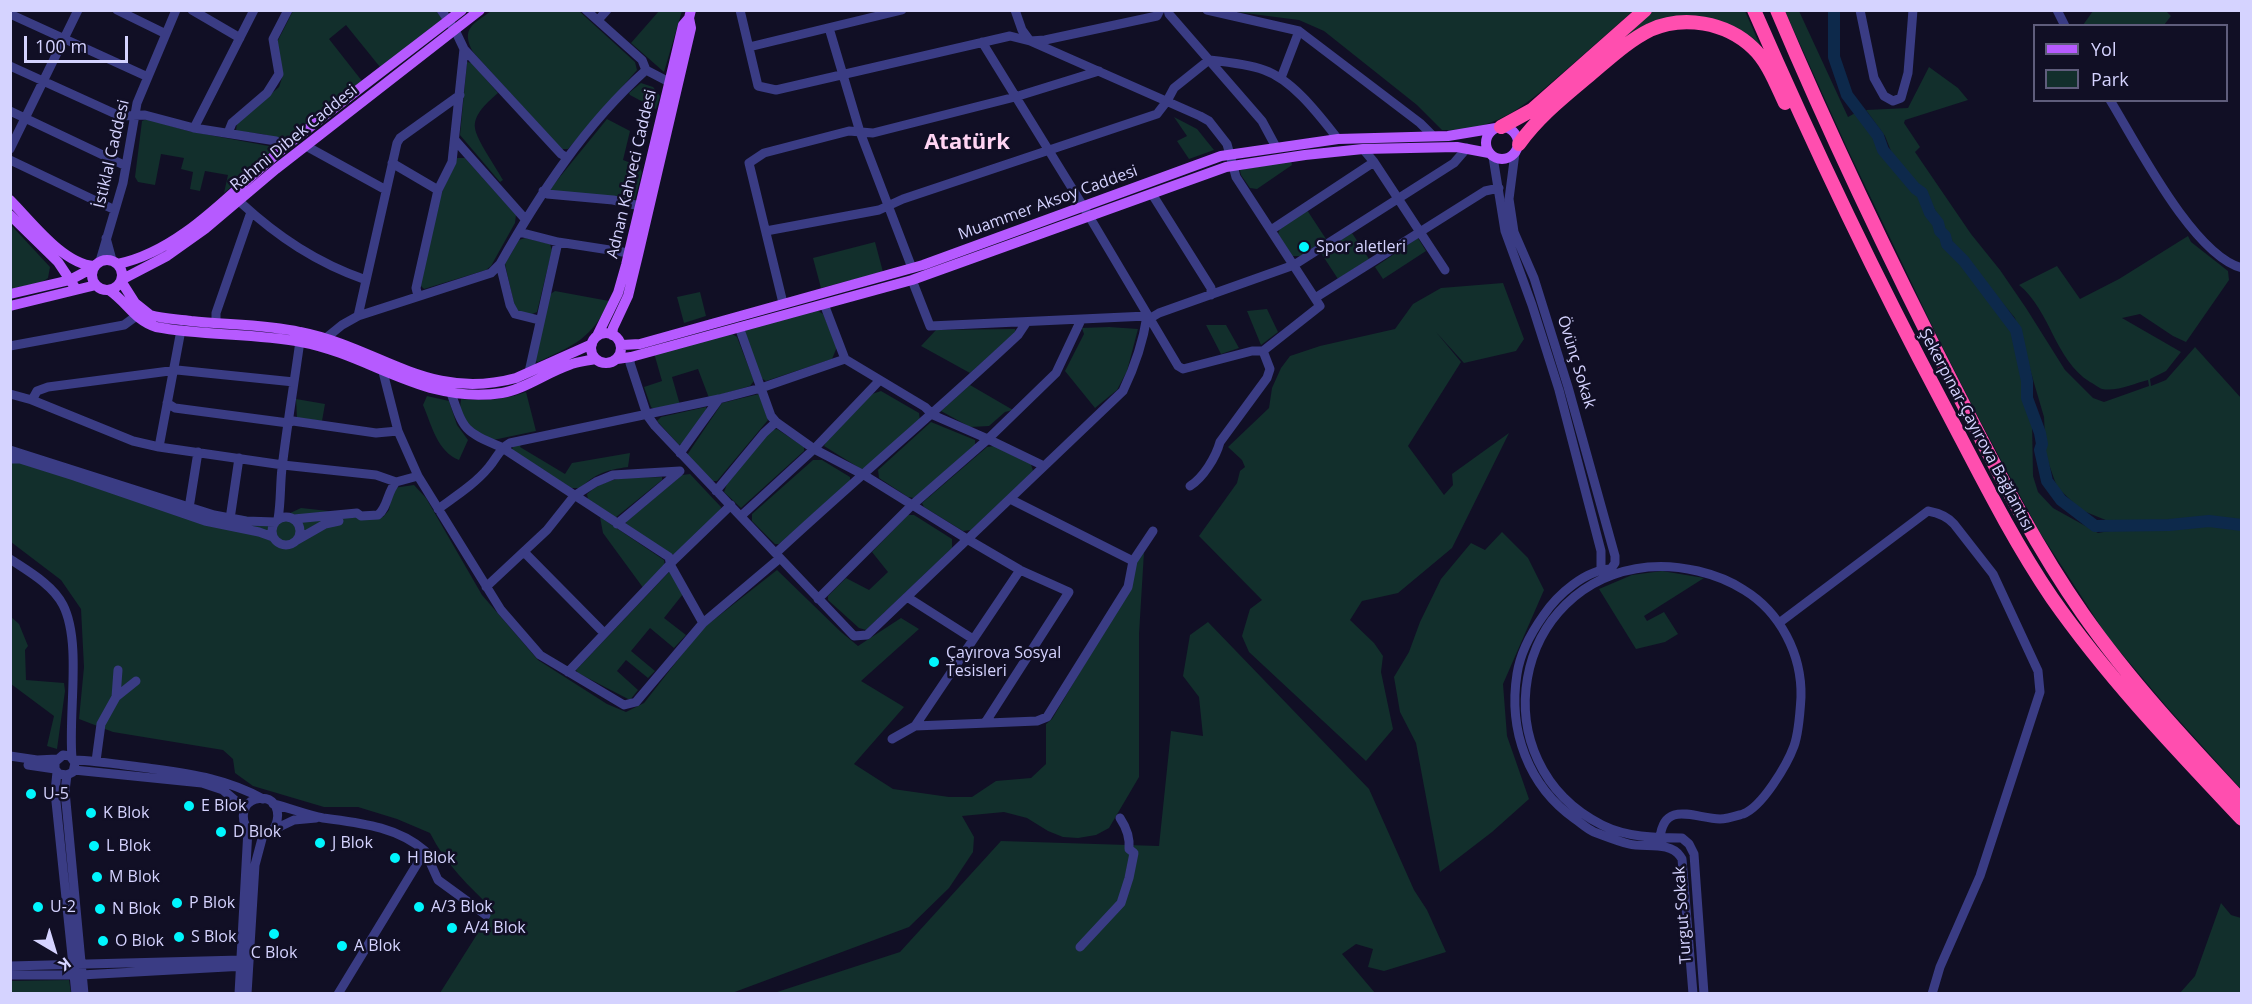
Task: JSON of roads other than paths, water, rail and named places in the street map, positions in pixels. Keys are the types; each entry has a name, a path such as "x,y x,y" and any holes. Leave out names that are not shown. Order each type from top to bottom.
{"highway":[{"path":"1499,128 1532,110 1645,10"},
{"name":"Şekerpınar-Çayırova Bağlantısı","path":"1754,10 1848,216 1906,334 2013,535 2074,628 2117,683 2241,819"},
{"name":"Şekerpınar-Çayırova Bağlantısı","path":"1777,10 1901,281 2029,528 2066,589 2104,643 2167,720 2241,801"},
{"path":"1517,148 1541,117 1629,42 1650,30 1663,26 1680,22 1705,24 1735,34 1754,49 1765,63 1803,140 1848,216"}],"main road":[{"name":"Rahmi Dibek Caddesi","path":"109,290 178,249 240,202 452,25 462,10"},
{"name":"Rahmi Dibek Caddesi","path":"10,306 73,285 85,272 95,266 143,257 221,204 285,147 452,25 480,10"},
{"name":"Adnan Kahveci Caddesi","path":"594,340 618,293 682,25 690,14"},
{"name":"Adnan Kahveci Caddesi","path":"616,338 613,328 628,296 639,255 691,28 690,14"},
{"name":"Muammer Aksoy Caddesi","path":"616,338 622,345 640,344 912,268 1230,154 1338,139 1448,136 1499,128"},
{"path":"594,340 591,352 595,358 604,363 631,357 912,280 1232,166 1364,149 1467,148 1507,159 1517,148 1515,133 1507,128 1499,128 1487,137 1486,145 1491,154"},
{"path":"10,200 66,255 83,265 95,266 92,279 96,285 118,296 135,317 156,327 300,342 322,348 419,386 474,395 509,391 568,365 595,358"},
{"path":"11,216 55,258 73,285"},
{"path":"48,285 56,274 55,258"},
{"path":"115,262 122,272 121,281 135,303 150,315 288,330 354,347 408,372 447,383 492,383 529,372 605,333 616,338 621,350 617,359"},
{"name":"Rahmi Dibek Caddesi","path":"10,294 48,285 96,285"}],"street":[{"path":"10,149 78,10"},
{"path":"117,10 166,34"},
{"name":"İstiklal Caddesi","path":"95,266 115,210 126,166 134,117 176,10"},
{"path":"192,10 240,38"},
{"path":"194,128 254,10"},
{"path":"228,133 231,123 267,93 279,74 273,39 288,10"},
{"path":"441,10 452,25 464,49 566,157"},
{"path":"586,10 642,60 646,70 669,82"},
{"path":"598,20 607,10"},
{"path":"740,10 758,86 776,90 841,74 982,42 1010,36 1029,41 1209,121 1227,144 1236,177 1320,306 1263,351 1252,351 1183,369 1178,366 982,42"},
{"path":"749,47 829,28 862,15 902,10"},
{"path":"1015,10 1022,30 1029,41"},
{"path":"1029,41 1045,40 1157,16 1160,10"},
{"path":"1168,10 1262,121 1276,147"},
{"path":"1207,10 1299,31 1420,123 1432,136"},
{"path":"1860,10 1874,78 1884,96 1893,101 1901,98 1908,73 1913,10"},
{"path":"2057,10 2064,24"},
{"path":"10,14 148,77"},
{"path":"829,28 860,132 912,268"},
{"path":"1281,78 1299,31"},
{"path":"418,296 416,288 438,190 452,162 464,49"},
{"path":"766,231 879,210 1157,114 1174,88 1209,60 1264,70 1281,78 1314,110 1338,139"},
{"path":"10,66 120,116 145,116 194,128 276,141 285,147"},
{"path":"326,339 342,325 358,316 490,273 500,264 566,157 629,85 646,70"},
{"path":"783,303 749,163 764,153 849,131 873,133 1015,97 1099,71"},
{"path":"358,316 392,163 400,138 460,95"},
{"path":"2111,102 2176,209 2196,236 2232,266 2241,268"},
{"path":"10,111 126,166"},
{"path":"455,140 526,220"},
{"path":"306,146 386,190"},
{"path":"912,280 930,326 1148,317 1294,266 1454,163 1467,148"},
{"name":"Övünç Sokak","path":"1491,154 1505,231 1559,390 1601,551 1603,573 1612,568 1615,556 1568,387 1534,279 1514,232 1509,199 1517,148"},
{"path":"1364,149 1445,270"},
{"path":"10,160 115,210"},
{"path":"1271,230 1374,162"},
{"path":"392,163 438,190"},
{"path":"1315,298 1485,191 1499,188"},
{"path":"543,191 547,194 613,200 640,206"},
{"path":"1152,194 1211,288 1211,295"},
{"path":"240,202 315,259 366,280"},
{"path":"216,323 216,313 251,212"},
{"path":"519,232 558,242 629,253"},
{"path":"106,238 115,262"},
{"path":"529,372 558,242"},
{"path":"500,264 510,305 515,314 539,320"},
{"path":"824,304 845,359 925,407 933,415 1044,466"},
{"path":"10,346 124,325 135,317"},
{"path":"631,357 630,363 647,415 655,426 818,599 854,636 860,637 867,635 1123,391 1144,339 1148,317"},
{"path":"818,599 911,506 988,439 1056,373 1081,320"},
{"path":"383,372 398,431 418,476 501,610 540,655 624,705 636,702 703,623 933,415 1018,335 1026,323"},
{"path":"739,327 771,416 776,422 814,449 864,475 967,540 1020,570 1069,592 985,723"},
{"path":"159,447 181,330"},
{"path":"273,537 272,529 277,521 281,503 282,465 300,342"},
{"path":"1190,486 1196,482 1218,451 1220,442 1267,378 1270,369 1263,351"},
{"path":"438,509 466,489 490,466 501,447 510,443 719,399 761,388 845,359"},
{"path":"32,400 37,391 48,387 173,371 294,382"},
{"path":"741,516 814,449 879,381"},
{"path":"10,393 133,441 159,447 282,465 376,475 396,482 418,476"},
{"path":"451,393 462,424 475,436 501,447 669,557 671,566 703,623"},
{"path":"680,453 719,399"},
{"path":"167,403 175,408 288,423 293,421 376,433 398,431"},
{"path":"716,491 764,433 776,422"},
{"path":"10,450 230,519 277,521 357,513 361,516"},
{"path":"189,508 198,452"},
{"path":"230,519 239,458"},
{"path":"10,459 20,459 74,476 205,521 273,537 283,545 291,544 325,524 381,513 396,482"},
{"path":"617,524 680,471 692,465"},
{"path":"486,587 547,530 574,496 613,475 680,471"},
{"path":"1010,498 1133,561"},
{"path":"281,503 300,528 297,540"},
{"path":"568,672 730,505"},
{"path":"1779,623 1928,512 1937,513 1954,524 1993,574 2038,671 2040,692 1980,876 1940,968 1932,993"},
{"path":"915,726 1037,721 1047,717 1128,587 1133,561 1153,531"},
{"path":"1601,551 1618,568 1631,570"},
{"path":"524,552 604,633"},
{"path":"10,559 50,588 63,603 68,619 73,654 70,725 72,766 65,791 77,970 76,993"},
{"path":"1603,573 1562,607 1548,625 1531,659 1526,682 1524,712 1534,754 1544,772 1565,800 1602,825 1629,834 1660,838 1661,825 1665,819 1676,814 1722,819 1745,814 1774,783 1794,747 1801,696 1796,657 1779,623 1754,596 1735,584 1683,568 1658,566 1603,573 1565,591 1544,613 1528,639 1517,673 1514,706 1520,744 1535,777 1546,794 1560,809 1592,831 1629,844 1665,847 1678,852 1680,856 1691,850"},
{"path":"892,739 915,726 1020,570"},
{"path":"907,597 973,639"},
{"path":"116,697 118,670"},
{"path":"96,761 101,724 116,697 136,681"},
{"path":"70,725 57,764 56,792 77,970 84,993"},
{"path":"10,762 57,764 66,755 72,766"},
{"path":"10,756 202,783 223,790 244,808"},
{"path":"72,766 96,761 210,777 239,787 273,804 322,818 392,831 417,844 425,851 438,880 486,915"},
{"path":"263,799 252,801 244,808 243,819 252,833 263,835 294,820 322,818"},
{"path":"273,804 277,808 278,820 273,830"},
{"path":"1080,947 1121,903 1130,878 1134,853 1129,849 1130,844 1120,818"},
{"path":"247,993 243,964 248,829"},
{"path":"239,993 255,865 263,835"},
{"name":"Turgut Sokak","path":"1660,838 1682,838 1689,844 1694,854 1704,993"},
{"path":"338,993 425,851"},
{"name":"Turgut Sokak","path":"1680,856 1693,993"},
{"path":"10,975 77,970 243,964"},
{"path":"10,966 77,970"}],"waterway":[{"path":"1834,10 1834,57 1847,95 1878,136 1883,150 1915,188 1922,193 1947,244 1964,261 2016,330 2027,381 2027,398 2040,433 2042,444 2040,450 2047,481 2061,500 2095,526 2169,525 2209,521 2242,525"}],"place":[{"name":"Spor aletleri","path":"1304,247"},
{"name":"Çayırova Sosyal Tesisleri","path":"934,662"},
{"name":"U-5","path":"31,794"},
{"name":"E Blok","path":"189,806"},
{"name":"K Blok","path":"91,813"},
{"name":"D Blok","path":"221,832"},
{"name":"J Blok","path":"320,843"},
{"name":"L Blok","path":"94,846"},
{"name":"H Blok","path":"395,858"},
{"name":"M Blok","path":"97,877"},
{"name":"P Blok","path":"177,903"},
{"name":"U-2","path":"38,907"},
{"name":"A/3 Blok","path":"419,907"},
{"name":"N Blok","path":"100,909"},
{"name":"A/4 Blok","path":"452,928"},
{"name":"C Blok","path":"274,934"},
{"name":"S Blok","path":"179,937"},
{"name":"O Blok","path":"103,941"},
{"name":"A Blok","path":"342,946"}],"district":[{"name":"Atatürk","path":"967,143"}]}
